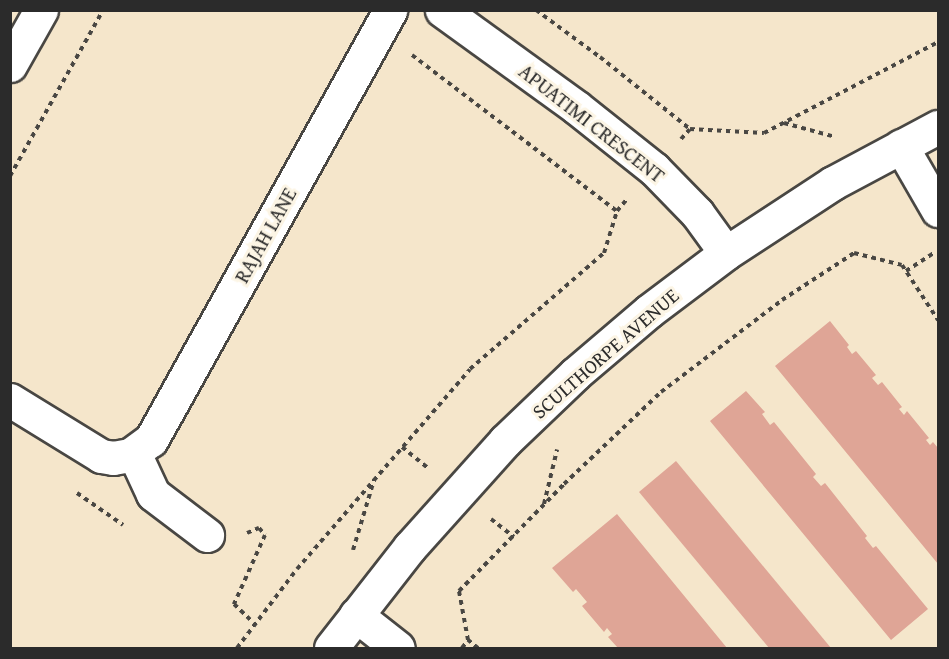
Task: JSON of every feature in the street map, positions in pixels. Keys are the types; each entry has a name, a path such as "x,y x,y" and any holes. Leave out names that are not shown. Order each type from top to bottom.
{"street":[{"path":"10,65 41,10"},
{"name":"APUATIMI CRESCENT","path":"442,10 566,100 654,169 697,213 726,253"},
{"name":"RAJAH LANE","path":"134,453 151,440 384,20"},
{"name":"SCULTHORPE AVENUE","path":"331,648 410,547 505,441 575,374 649,311 726,253 833,183 939,127"},
{"path":"901,146 939,210"},
{"path":"10,400 94,453 113,458 134,453 153,494 207,535"},
{"path":"356,615 398,648"}],"path":[{"path":"10,176 103,10"},
{"path":"536,10 600,57 690,129 764,132 939,42"},
{"path":"237,648 297,569 470,369 604,253 616,211 384,20"},
{"path":"906,271 939,250"},
{"path":"478,648 468,640 459,591 564,484 661,392 782,300 854,253 902,265 939,320"},
{"path":"462,648 468,640"}],"building":[{"path":"830,321 849,345 847,347 852,354 856,351 876,375 872,378 878,385 882,382 902,407 899,409 904,415 907,411 929,438 926,440 930,445 933,442 938,448 938,564 775,366"},
{"path":"746,391 765,412 762,414 770,425 774,422 816,474 813,477 821,486 825,483 867,536 865,538 873,548 876,546 928,609 891,640 710,421"},
{"path":"676,461 831,648 769,648 639,492"},
{"path":"617,514 727,648 618,648 608,637 612,634 607,628 604,632 582,606 587,602 576,589 573,592 552,568"}]}
